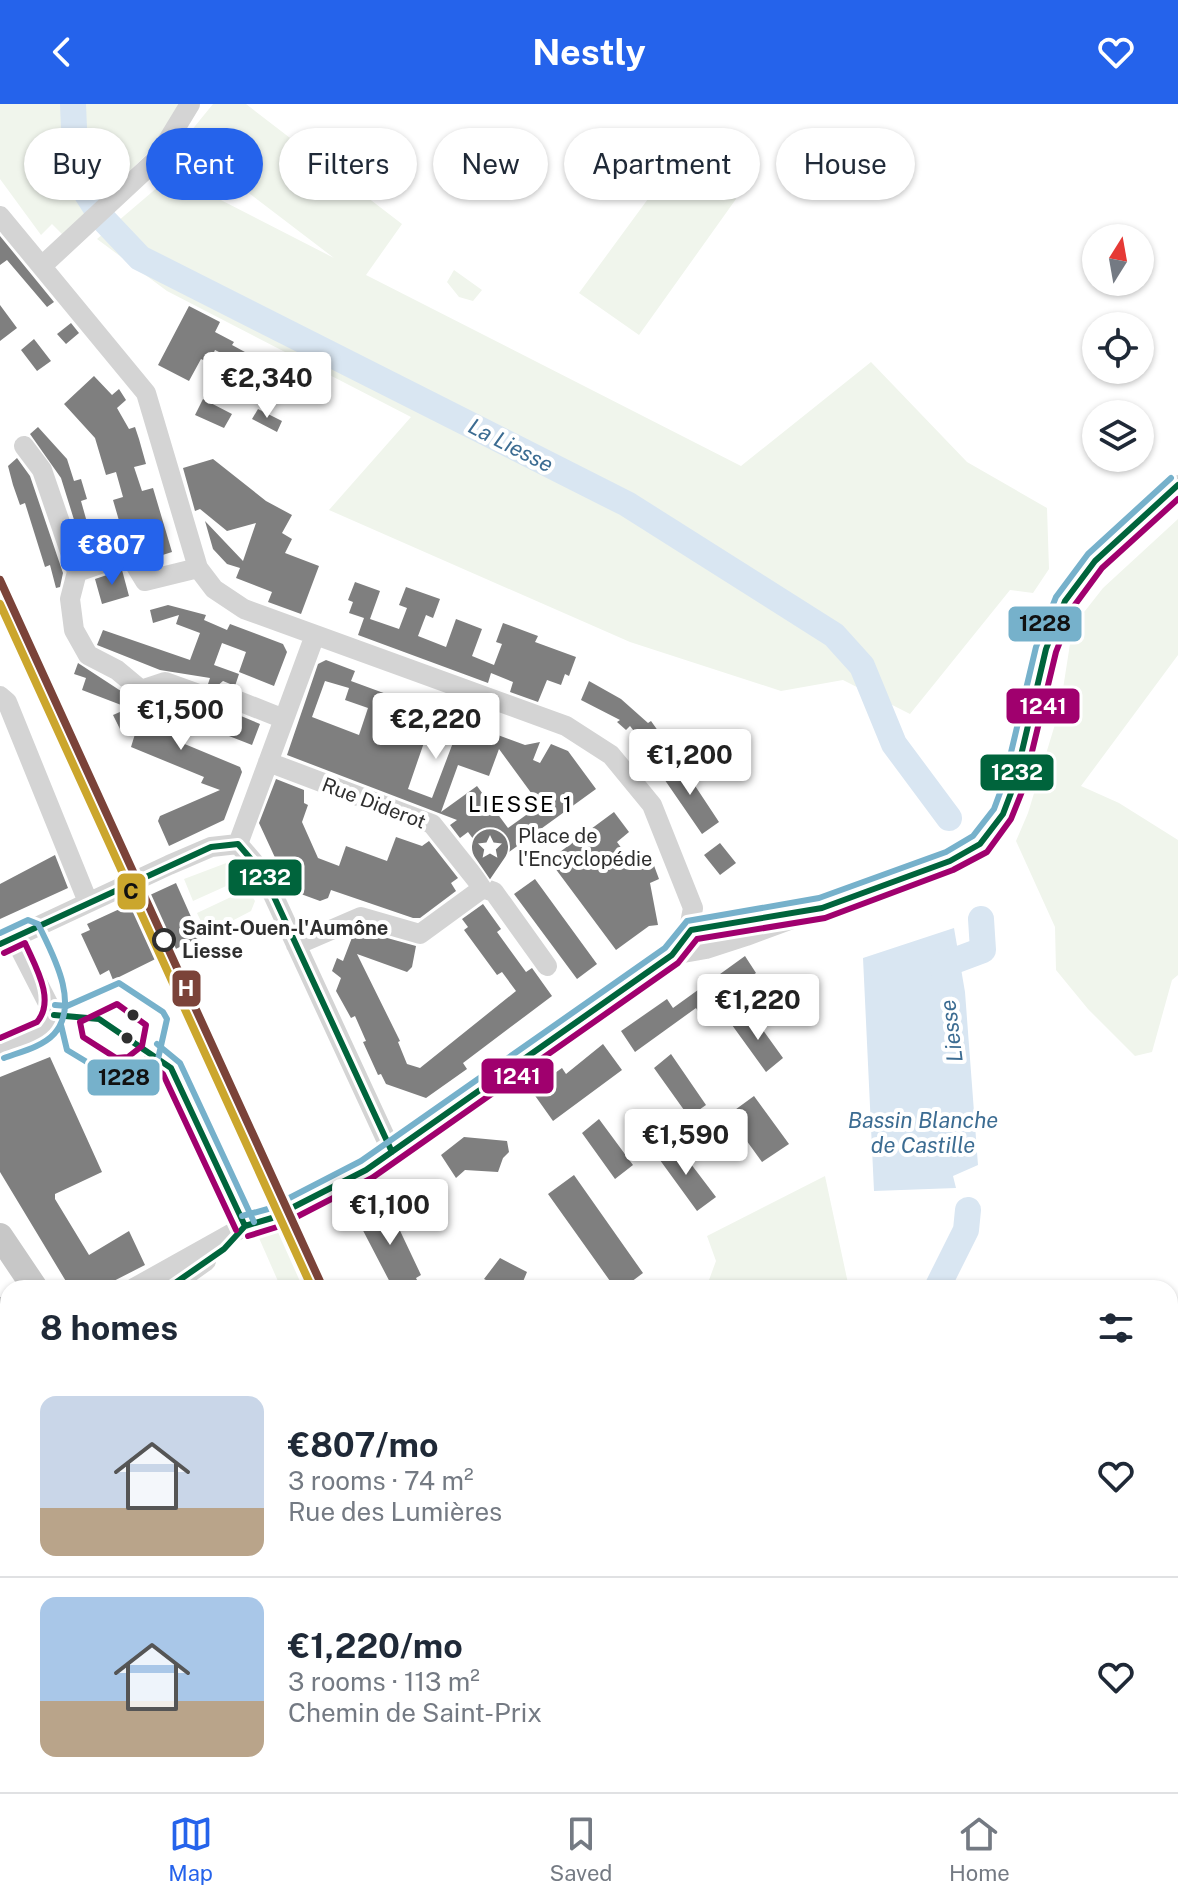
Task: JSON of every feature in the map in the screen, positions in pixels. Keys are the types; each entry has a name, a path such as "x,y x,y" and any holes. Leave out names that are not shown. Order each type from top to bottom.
{"main road":[{"path":"0,1236 30,1280"}],"street":[{"path":"42,266 156,160 190,104"},
{"path":"0,216 141,383 155,416 198,568 214,589 244,609 566,726 611,755 652,805 693,908 691,930 672,955 392,1152 301,1204 240,1231 149,1280"},
{"path":"24,446 42,470 77,572 70,599 74,630 88,655 117,670 141,690 165,682 215,700 231,698 284,719"},
{"path":"672,955 706,949 950,861 970,851 988,835 1003,814 1014,785 1046,649 1065,601 1095,561 1178,485"},
{"path":"77,572 120,557 131,558 145,581 198,568"},
{"path":"238,844 315,635"},
{"path":"0,696 7,702 91,901"},
{"name":"Rue Diderot","path":"268,762 432,824 483,888 494,892 547,966"},
{"path":"0,1049 46,1028 54,1015 7,940 211,847 238,844"},
{"path":"238,844 263,873 392,1152"},
{"path":"296,945 361,917 420,934 483,888"},
{"path":"691,930 809,911"},
{"path":"179,1280 224,1249 240,1231"}],"shaded area":[{"path":"0,104 183,104 167,128 146,128 146,155 130,171 130,128 24,128 24,200 100,200 64,236 52,224 41,235 0,179"},
{"path":"213,104 246,104 279,129 279,200 371,200 402,224 366,275 741,466 871,362 967,462 1047,508 1049,569 1033,593 1010,590 910,714 843,680 781,691 630,642 329,510 411,417 167,291 97,239 146,197 146,200 221,200 334,258 258,200 263,200 263,128 193,128"},
{"path":"647,200 735,200 639,335 579,293"},
{"path":"454,270 482,290 473,301 459,297 447,282"},
{"path":"1178,519 1178,655 1081,786 1119,803 1178,840 1178,975 1172,980 1152,1052 1135,1056 1088,1009 1056,970 1055,927 1016,841 1028,813 1060,708 1070,644 1081,616 1103,588"},
{"path":"229,862 235,863 244,878 193,901 184,879"},
{"path":"248,889 255,901 251,911 207,934 197,913"},
{"path":"825,1176 847,1280 709,1280 716,1261 707,1236"},
{"path":"277,1230 299,1280 277,1280 259,1238"}],"water":[{"name":"Bassin Blanche de Castille","path":"954,928 965,992 978,1165 953,1176 956,1188 874,1191 863,958"}],"building":[{"path":"0,236 54,302 47,307 7,260 0,265"},
{"path":"0,305 17,328 0,341"},
{"path":"189,306 220,322 215,332 267,364 258,381 239,371 243,364 215,350 209,363 201,359 189,381 158,365"},
{"path":"71,323 79,333 66,344 57,334"},
{"path":"34,339 51,361 37,371 21,350"},
{"path":"94,376 112,395 119,389 126,400 117,408 129,429 135,427 146,464 134,467 142,491 153,488 172,552 147,560 141,544 123,544 121,537 97,545 99,551 85,555 61,478 30,434 38,427 67,459 74,481 81,479 87,499 81,501 90,533 120,524 113,500 123,497 116,472 106,475 95,438 64,404"},
{"path":"203,399 232,414 224,428 195,415"},
{"path":"258,409 282,421 277,432 252,419"},
{"path":"17,458 30,476 63,573 60,587 56,588 50,565 45,567 25,503 20,505 13,485 8,466"},
{"path":"213,459 266,501 292,515 282,533 292,539 285,553 319,566 301,614 268,602 272,592 236,578 240,568 227,564 213,549 205,521 243,561 256,523 227,531 200,509 195,511 183,468"},
{"path":"122,570 129,596 102,604 95,579"},
{"path":"355,582 380,591 370,619 399,629 407,608 399,605 406,587 440,599 433,618 426,615 418,636 446,647 456,619 482,629 472,656 494,665 502,644 496,642 503,623 538,636 535,642 576,657 569,676 565,674 561,685 547,680 538,702 510,692 513,682 491,673 488,683 358,635 364,618 349,613 353,602 348,600"},
{"path":"168,605 206,615 204,620 227,630 230,624 283,644 287,652 274,686 239,672 246,652 222,643 214,665 239,674 235,686 223,681 216,687 208,684 210,678 160,670 97,645 103,630 190,660 200,633 176,624 179,615 153,623 150,610"},
{"path":"326,660 355,671 351,681 525,745 540,742 533,760 540,763 551,744 568,751 596,789 502,857 498,852 488,859 468,832 460,838 450,825 457,820 287,755 318,664","holes":["325,681 349,688 345,700 368,708 359,735 312,717","428,731 454,740 432,798 408,789","499,749 540,805 508,828 477,786 441,812 458,765 489,776"]},
{"path":"78,663 127,695 140,725 149,701 165,696 211,712 226,715 229,711 260,724 252,745 183,718 175,740 240,767 242,772 224,820 169,846 158,821 160,816 220,790 201,783 204,777 131,747 135,734 120,729 113,715 129,708 82,690 86,678 74,674"},
{"path":"589,681 621,699 648,723 651,721 666,742 651,753 630,726 626,730 617,722 620,720 581,700"},
{"path":"678,760 719,822 702,834 660,773"},
{"path":"276,779 304,790 304,803 308,805 302,822 318,858 339,866 346,846 387,861 396,837 422,846 429,841 458,878 451,883 456,891 420,918 413,918 331,890 328,898 320,901 290,890 259,823"},
{"path":"614,812 629,832 617,842 630,860 649,852 659,879 650,883 658,925 649,926 616,950 549,860"},
{"path":"720,843 736,863 720,875 704,855"},
{"path":"55,855 68,888 0,919 0,884"},
{"path":"535,879 597,964 577,979 514,894"},
{"path":"176,883 200,937 113,980 109,970 100,975 81,934 90,930 87,924"},
{"path":"483,904 501,929 497,932 526,972 532,968 552,996 463,1063 467,1069 426,1098 386,1084 381,1074 378,1075 355,1016 351,1018 336,991 341,978 332,971 337,958 343,961 353,935 362,931 416,946 412,967 407,972 357,954 400,1041 407,1064 420,1068 516,991 502,972 497,975 464,930 468,927 462,919"},
{"path":"745,956 756,973 699,1013 696,1008 635,1052 621,1031 667,999 673,1008"},
{"path":"750,1012 783,1058 766,1072 732,1025"},
{"path":"603,1044 622,1070 553,1121 531,1090 562,1068 566,1074"},
{"path":"671,1054 706,1105 689,1117 654,1068"},
{"path":"50,1057 102,1172 55,1194 55,1199 89,1255 129,1231 145,1265 116,1280 65,1280 0,1172 0,1077"},
{"path":"97,1068 108,1075 109,1080 102,1091 97,1092 86,1085 85,1080 92,1069"},
{"path":"754,1096 789,1144 762,1162 728,1115"},
{"path":"599,1119 633,1165 615,1179 582,1133"},
{"path":"464,1137 507,1141 509,1152 498,1172 465,1170 456,1178 441,1155"},
{"path":"675,1143 716,1197 697,1211 657,1156"},
{"path":"574,1175 643,1273 634,1280 609,1280 548,1194"},
{"path":"385,1199 421,1275 417,1280 389,1280 357,1219"},
{"path":"500,1258 527,1272 524,1280 484,1279"}],"waterway":[{"name":"La Liesse","path":"73,104 76,177 103,219 140,258 627,504 834,635 862,666 894,744 949,818"},
{"name":"Liesse","path":"945,983 943,965 983,950 981,919"},
{"name":"Liesse","path":"941,1280 966,1230 968,1210"}],"transit line":[{"name":"1228","path":"242,1216 268,1209 361,1161 665,948 687,921 819,898 946,852 973,836 994,809 1004,782 1036,647 1056,597 1088,554 1171,478"},
{"name":"1232","path":"179,1280 224,1249 245,1226 272,1218 366,1170 672,955 691,930 822,908 950,861 980,844 1003,814 1014,785 1046,649 1065,601 1095,561 1178,485"},
{"name":"1241","path":"248,1236 277,1227 372,1178 678,963 697,939 825,918 953,870 987,852 1011,819 1023,789 1056,652 1074,606 1102,568 1178,499"},
{"name":"H","path":"0,580 319,1280"},
{"name":"C","path":"0,604 308,1280"},
{"name":"1232","path":"0,944 211,847 238,844 263,873 392,1152"},
{"name":"1228","path":"0,933 28,920 38,924 61,979 65,1008 62,1022 49,1039 4,1058"},
{"name":"1241","path":"0,1038 37,1022 45,1004 42,983 25,943 4,953"},
{"name":"1228","path":"55,1005 67,1006 119,983 163,1012 167,1019 158,1059 136,1075 115,1079 67,1050 61,1025"},
{"name":"1241","path":"117,1004 146,1025 142,1046 128,1057 116,1058 83,1037 80,1022 117,1004"},
{"name":"1232","path":"54,1015 99,1019 171,1068 245,1226"},
{"name":"1228","path":"157,1044 180,1063 254,1222"},
{"name":"1241","path":"145,1060 163,1074 236,1230"}],"place":[{"name":"Place de l'Encyclopédie","path":"490,881"},
{"name":"Saint-Ouen-l'Aumône Liesse","path":"164,940"}],"district":[{"name":"LIESSE 1","path":"521,804"}]}
